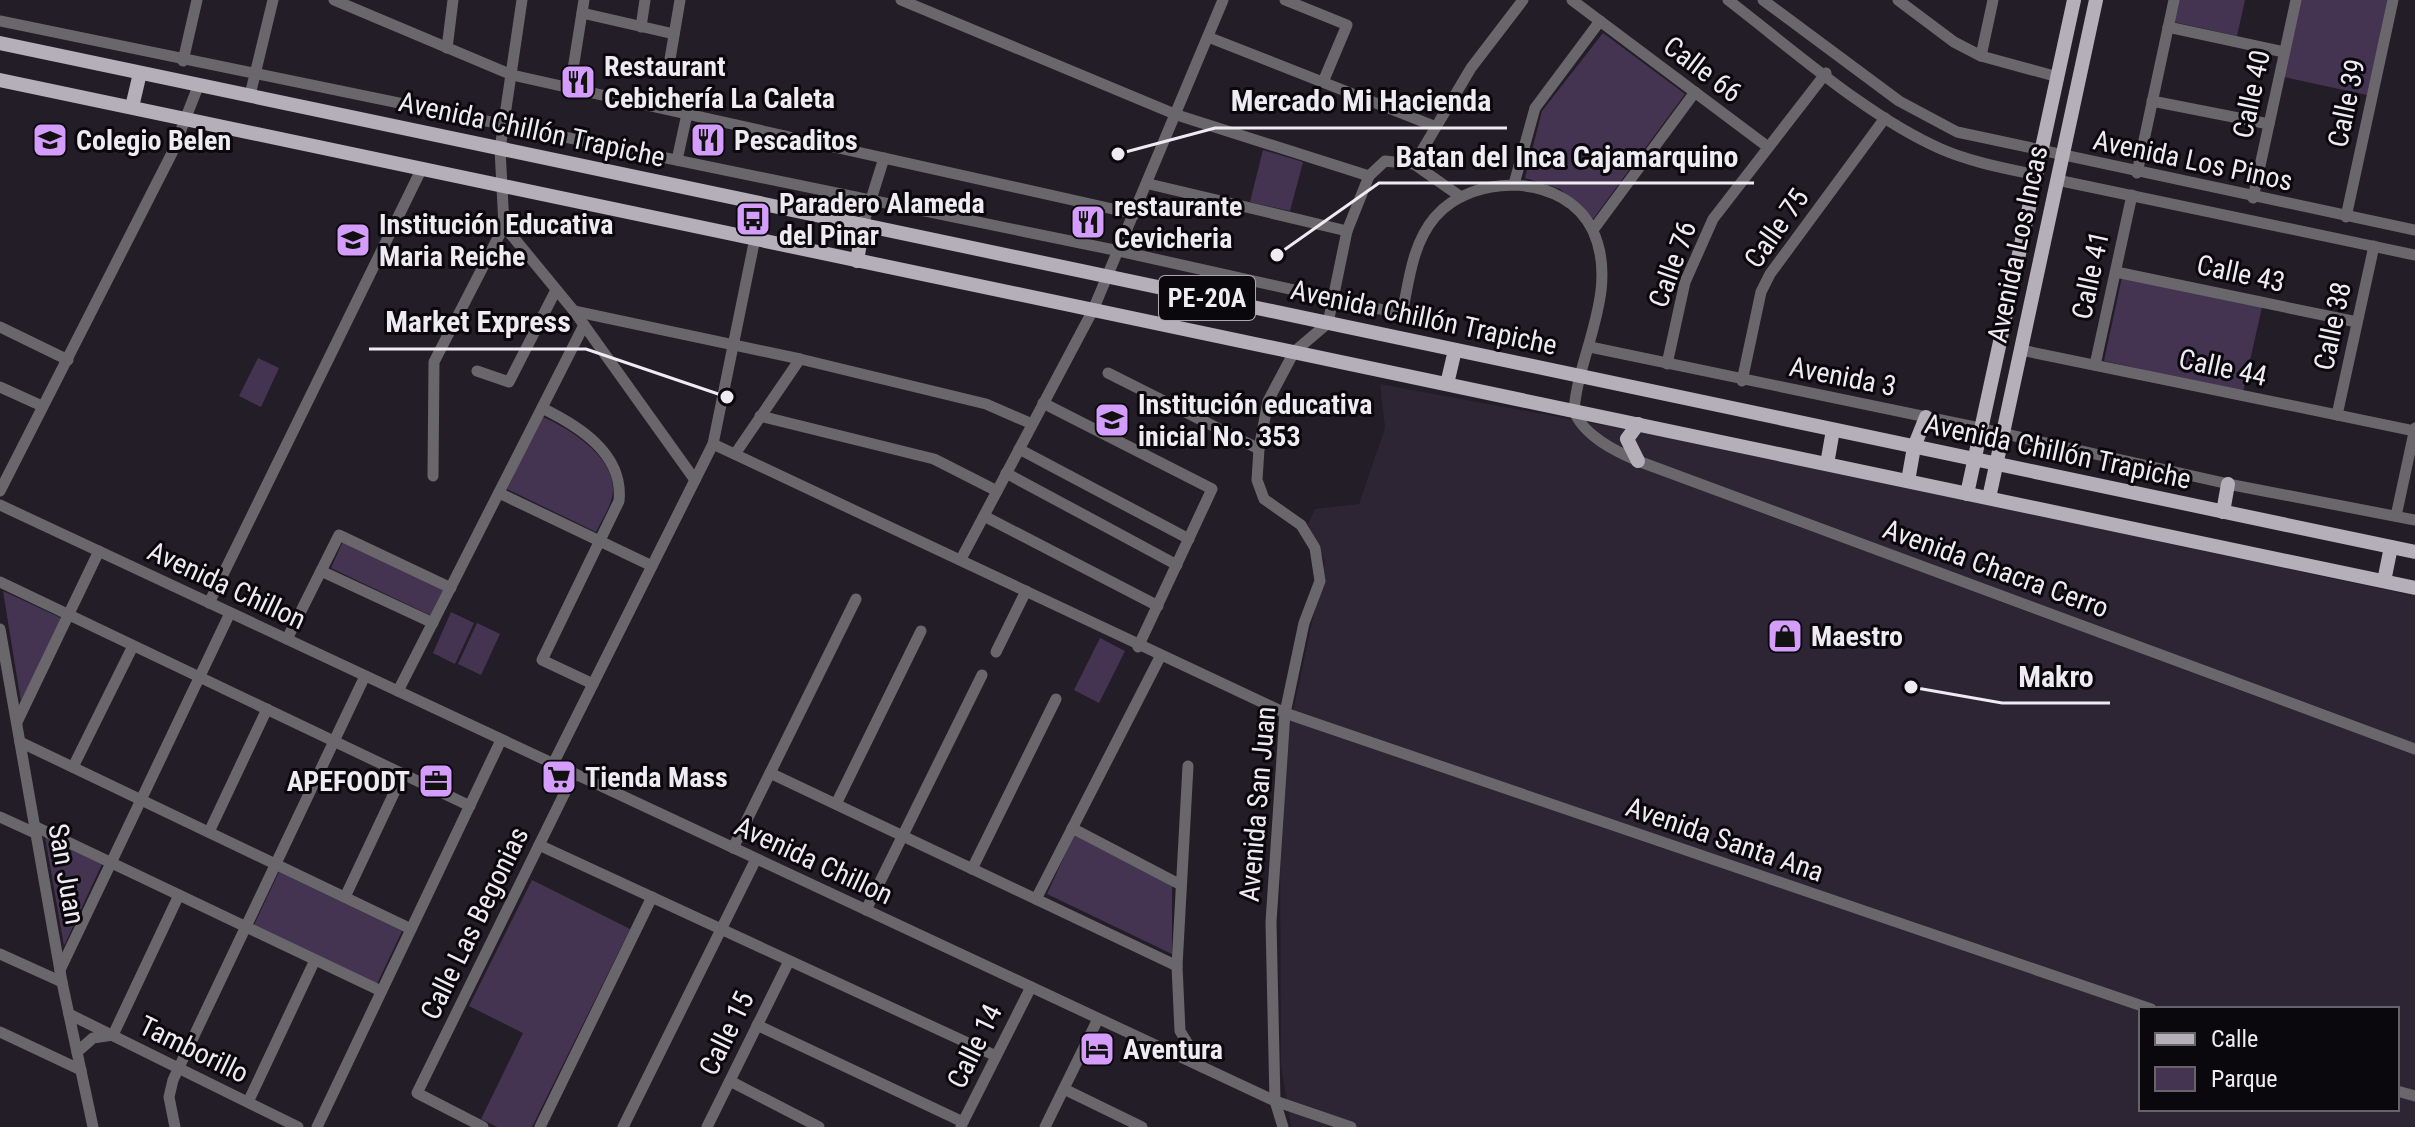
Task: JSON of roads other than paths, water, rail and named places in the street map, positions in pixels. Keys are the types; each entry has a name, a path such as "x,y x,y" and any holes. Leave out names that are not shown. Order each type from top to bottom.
{"main road":[{"name":"Avenida Los Incas","path":"1967,494 2074,0"},
{"name":"Avenida Los Incas","path":"1989,498 2096,0"},
{"name":"Avenida Chillón Trapiche","path":"0,43 2415,552"},
{"path":"132,107 140,73"},
{"name":"PE-20A","path":"0,80 2415,588"},
{"path":"857,261 863,225"},
{"path":"1447,384 1455,350"},
{"path":"1908,481 1914,447 1926,417"},
{"path":"1638,424 1627,439 1638,461"},
{"path":"1827,464 1833,430"},
{"path":"2223,512 2228,484"},
{"path":"2384,581 2391,547"}],"street":[{"path":"183,61 197,0"},
{"path":"250,95 273,0"},
{"path":"334,0 512,75 1135,214"},
{"path":"447,48 453,0"},
{"path":"433,476 434,362 504,226 500,149 522,0"},
{"path":"570,88 584,0"},
{"path":"641,27 645,0"},
{"path":"669,65 680,0"},
{"path":"901,0 1177,115 1369,176"},
{"path":"961,559 1093,310 1149,184 1223,0"},
{"path":"1285,0 1347,25 1323,82"},
{"path":"1414,164 1471,68 1523,0"},
{"name":"Calle 66","path":"1572,0 1768,147"},
{"path":"1728,0 1885,118 1943,150 2036,175"},
{"name":"Avenida Los Pinos","path":"1763,0 1899,101 1936,123 1979,140 2415,230"},
{"path":"1898,0 1914,6 1981,56 2058,77"},
{"path":"1981,56 1993,0"},
{"path":"2137,173 2174,0"},
{"name":"Calle 40","path":"2253,198 2296,0"},
{"name":"Calle 39","path":"2346,217 2393,0"},
{"path":"582,13 674,34"},
{"path":"0,21 255,76 1119,251 1402,314 1416,248 1436,216 1461,197 1514,184 1558,196 1593,230 1601,287 1574,411"},
{"path":"1514,184 1535,108 1600,21"},
{"path":"2168,27 2284,52"},
{"path":"1208,37 1434,126"},
{"name":"Calle 76","path":"1667,364 1685,282 1696,250 1713,219 1826,73"},
{"path":"0,491 187,119 199,84"},
{"path":"1593,230 1695,92"},
{"path":"2152,101 2269,124"},
{"path":"677,160 687,114"},
{"name":"Calle 75","path":"1742,381 1761,292 1770,274 1885,118"},
{"path":"863,225 884,158"},
{"path":"1328,323 1347,231 1369,176 1385,161 1414,164 1461,197"},
{"path":"2076,183 2081,161"},
{"path":"209,603 422,168"},
{"name":"Avenida Los Pinos","path":"2057,180 2415,255"},
{"path":"1149,184 1347,231"},
{"name":"Calle 41","path":"2095,365 2132,195"},
{"path":"553,764 713,444 762,204"},
{"path":"504,226 574,311 695,480"},
{"name":"Calle 38","path":"2337,415 2374,246"},
{"name":"Calle 43","path":"2116,272 2357,322"},
{"path":"477,371 509,382 556,290"},
{"path":"574,311 800,359 986,404 1032,424"},
{"name":"Avenida San Juan","path":"1283,1127 1275,1101 1271,922 1285,713 1304,623 1320,581 1315,548 1301,525 1264,499 1257,480 1268,401 1294,352 1328,323"},
{"path":"398,691 584,325"},
{"path":"0,327 68,360"},
{"name":"Avenida 3","path":"1590,347 1742,381 1982,428 2228,484 2415,520"},
{"name":"Calle 44","path":"2021,350 2415,430"},
{"path":"735,454 800,359"},
{"path":"1108,373 1259,449"},
{"path":"0,387 42,406"},
{"path":"1043,403 1212,489 1138,647"},
{"path":"542,408 586,431 616,471 619,501 542,660 593,684"},
{"name":"Avenida Chacra Cerro","path":"1574,411 1595,436 1638,461 2415,749"},
{"path":"760,416 934,459 997,491"},
{"path":"2396,516 2415,430"},
{"name":"Avenida Santa Ana","path":"713,444 961,559 1138,647 1285,713 2145,1007"},
{"path":"1019,449 1189,539"},
{"path":"1006,473 1177,565"},
{"path":"499,493 652,566"},
{"name":"Avenida Chillon","path":"0,505 1203,1068 1275,1101 1351,1127"},
{"path":"984,516 1158,606"},
{"path":"287,639 339,535 451,588"},
{"path":"16,722 99,551"},
{"path":"321,571 433,623"},
{"path":"0,582 470,806"},
{"path":"996,652 1026,591"},
{"path":"733,848 856,599"},
{"path":"0,954 61,976 230,613"},
{"name":"San Juan","path":"0,629 61,976 93,1127"},
{"path":"836,804 921,631"},
{"path":"73,767 133,646"},
{"path":"1036,899 1160,657"},
{"path":"866,910 982,675"},
{"path":"175,1127 170,1089 365,676"},
{"path":"972,869 1056,699"},
{"path":"0,701 14,707"},
{"path":"209,832 267,709"},
{"path":"317,1127 501,740"},
{"path":"20,742 411,929"},
{"path":"1188,766 1177,966 1180,1031 1203,1068"},
{"path":"770,773 1177,966"},
{"path":"345,897 403,774"},
{"name":"Calle Las Begonias","path":"483,1127 417,1093 574,774"},
{"path":"0,817 111,863 381,991"},
{"path":"1072,828 1181,885"},
{"path":"539,845 996,1056"},
{"path":"623,1127 756,859"},
{"path":"77,1052 93,1038 113,1035 179,895"},
{"path":"540,1127 652,897"},
{"path":"248,1102 315,960"},
{"name":"Calle 15","path":"707,1127 789,961"},
{"name":"Calle 14","path":"962,1125 1031,987"},
{"name":"Tamborillo","path":"69,1014 298,1127"},
{"path":"1045,1127 1098,1019"},
{"path":"757,1025 962,1125"},
{"path":"0,1032 81,1070"},
{"path":"730,1081 819,1127"},
{"path":"1064,1089 1126,1124 1142,1127"}],"place":[{"name":"Restaurant Cebichería La Caleta","path":"578,82"},
{"name":"Colegio Belen","path":"50,140"},
{"name":"Pescaditos","path":"708,140"},
{"name":"Mercado Mi Hacienda","path":"1118,154"},
{"name":"Paradero Alameda del Pinar","path":"753,219"},
{"name":"restaurante Cevicheria","path":"1088,222"},
{"name":"Institución Educativa Maria Reiche","path":"353,240"},
{"name":"Batan del Inca Cajamarquino","path":"1277,255"},
{"name":"Market Express","path":"727,397"},
{"name":"Institución educativa inicial No. 353","path":"1112,420"},
{"name":"Maestro","path":"1785,636"},
{"name":"Makro","path":"1911,687"},
{"name":"Tienda Mass","path":"559,777"},
{"name":"APEFOODT","path":"436,781"},
{"name":"Aventura","path":"1097,1049"}]}
